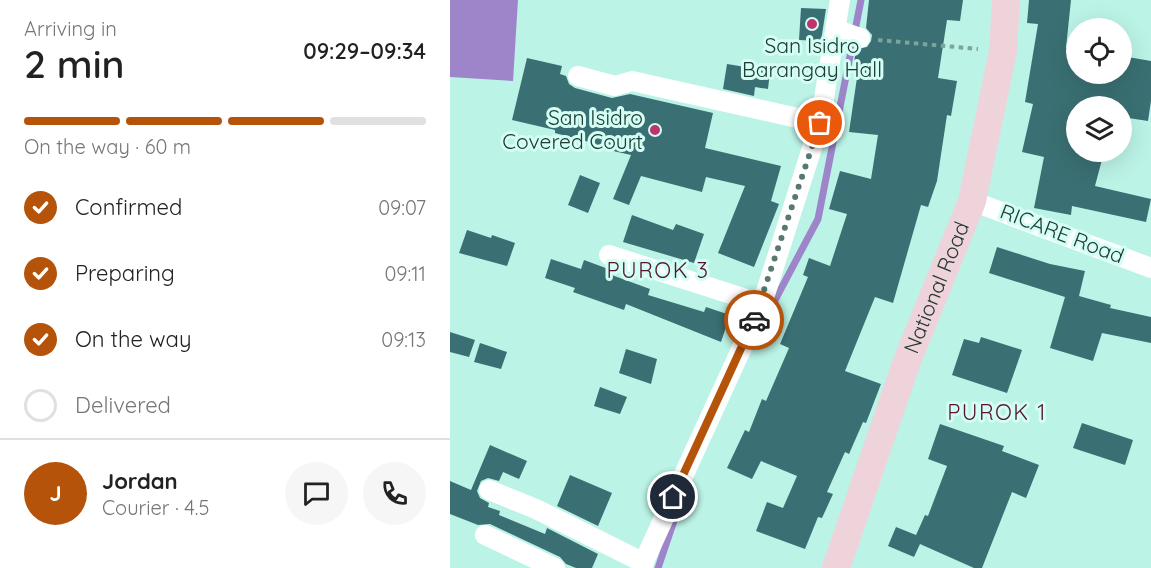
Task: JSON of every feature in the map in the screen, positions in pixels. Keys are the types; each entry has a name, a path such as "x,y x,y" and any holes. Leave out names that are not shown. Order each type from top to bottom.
{"main road":[{"name":"National Road","path":"836,568 907,361 972,201 1003,51 1006,0"}],"street":[{"path":"489,490 536,509 642,565 762,304 848,34 840,0"},
{"path":"578,76 615,86 632,81 820,123"},
{"name":"RICARE Road","path":"972,201 1151,268"},
{"path":"609,255 762,304"},
{"path":"484,535 555,568"}],"path":[{"path":"848,34 1003,51"}],"shaded area":[{"path":"450,0 518,0 513,81 450,77"}],"building":[{"path":"869,0 963,0 960,21 947,20 938,78 957,81 951,116 947,115 937,181 928,207 921,205 893,303 875,297 845,371 881,384 866,423 863,422 849,454 845,452 827,492 833,494 822,518 818,517 805,549 756,531 767,502 783,508 797,476 761,461 752,479 727,468 745,430 749,432 762,399 766,401 789,348 780,344 808,277 803,275 809,258 830,266 847,214 829,209 840,171 871,179 878,135 849,132 859,64 854,63 856,49 867,47 872,35 866,28"},
{"path":"1029,0 1071,0 1069,18 1066,18 1066,84 1132,84 1132,58 1151,61 1151,101 1148,121 1132,119 1132,96 1066,96 1066,162 1101,162 1095,186 1151,199 1146,222 1072,206 1071,215 1034,208 1044,157 1022,152 1033,104 1025,102 1038,24 1027,23"},
{"name":"San Isidro Barangay Hall","path":"801,8 826,9 821,41 799,40"},
{"path":"527,58 562,66 560,74 566,76 569,84 575,88 612,98 630,94 713,113 705,148 781,166 771,201 779,204 754,267 718,253 745,186 706,177 702,192 641,176 629,205 613,199 631,155 591,146 593,143 555,133 555,130 512,120"},
{"path":"727,64 770,71 768,89 755,87 754,96 723,89"},
{"path":"580,175 600,183 588,213 568,205"},
{"path":"632,215 673,230 676,224 704,234 694,263 623,242"},
{"path":"467,230 515,243 507,266 459,253"},
{"path":"997,247 1050,264 1085,271 1079,296 1111,305 1110,308 1151,317 1151,343 1102,333 1093,361 1050,348 1065,297 989,273"},
{"path":"551,259 581,269 584,260 611,270 609,274 650,289 648,295 704,312 706,307 730,315 721,342 626,304 624,310 573,292 575,288 545,278"},
{"path":"450,332 475,340 469,357 450,352"},
{"path":"981,337 1022,350 1007,393 952,375 964,339 979,343"},
{"path":"480,343 507,352 501,369 474,362"},
{"path":"626,349 657,359 651,384 619,373"},
{"path":"600,387 627,397 620,414 594,406"},
{"path":"1082,423 1133,440 1125,465 1073,448"},
{"path":"940,424 1004,446 1002,451 1039,465 1026,498 1012,492 982,568 974,568 920,544 914,557 888,546 896,527 916,535 925,515 928,516 947,466 928,459"},
{"path":"490,445 527,461 519,479 503,472 499,481 488,478 481,481 477,491 480,498 489,503 488,507 500,511 499,515 545,534 547,528 598,554 592,568 576,568 566,564 560,557 490,524 478,525 450,514 450,481 471,490"},
{"path":"570,475 612,493 598,526 557,506"}],"waterway":[{"path":"765,319 818,219 861,0"},
{"path":"658,568 678,509"}],"way so far":[{"path":"754,320 762,304 771,270 787,228 820,123"}],"place":[{"name":"San Isidro Barangay Hall","path":"812,24"},
{"name":"San Isidro Covered Court","path":"655,130"}],"district":[{"name":"PUROK 3","path":"658,270"},
{"name":"PUROK 1","path":"997,412"}],"route":[{"path":"673,497 754,320"}]}
